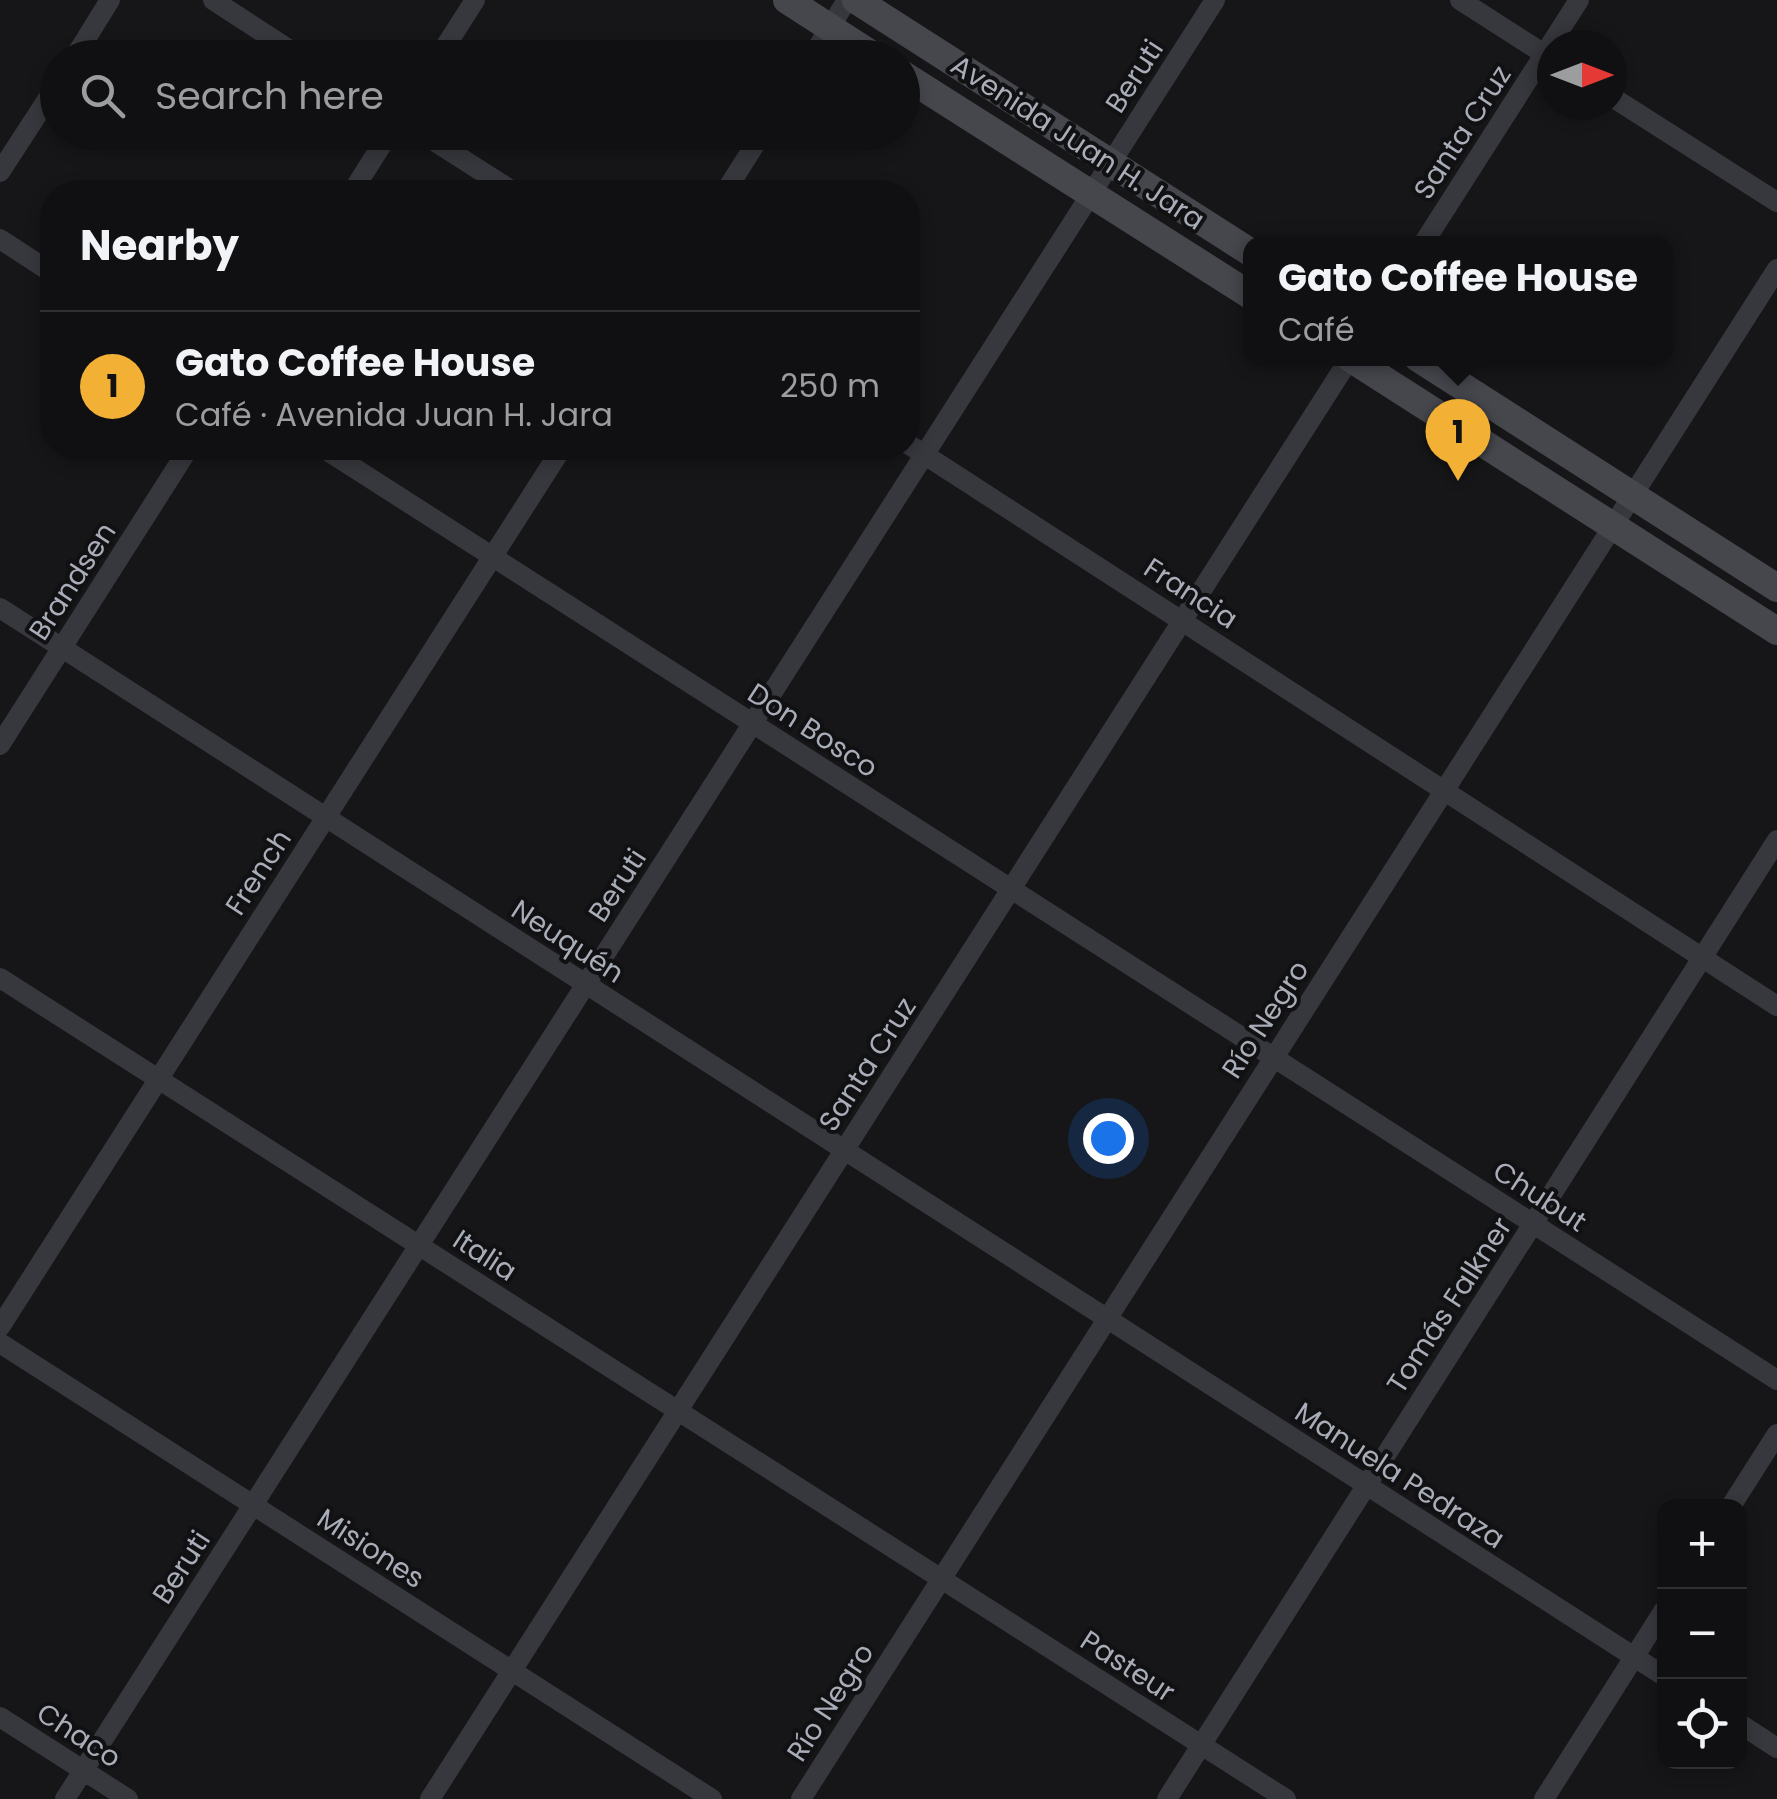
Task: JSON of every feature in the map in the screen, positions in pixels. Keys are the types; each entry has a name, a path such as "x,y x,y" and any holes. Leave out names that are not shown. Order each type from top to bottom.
{"main road":[{"path":"787,0 849,40"},
{"name":"Avenida Juan H. Jara","path":"856,0 919,40"},
{"name":"Avenida Juan H. Jara","path":"920,41 1243,247"},
{"name":"Avenida Juan H. Jara","path":"920,85 1243,292"},
{"path":"1363,366 1777,631"},
{"path":"1430,366 1777,588"}],"street":[{"path":"85,40 110,0"},
{"path":"212,0 274,40"},
{"path":"449,40 475,0"},
{"path":"822,40 848,0"},
{"name":"Beruti","path":"920,443 1091,194 1215,0"},
{"path":"1460,0 1537,49"},
{"name":"Santa Cruz","path":"1562,30 1578,0"},
{"name":"Santa Cruz","path":"1428,236 1537,73"},
{"path":"1627,107 1777,202"},
{"path":"0,172 40,110"},
{"path":"360,180 379,150"},
{"path":"448,150 495,180"},
{"path":"732,180 751,150"},
{"path":"0,239 40,265"},
{"name":"Río Negro","path":"800,1799 1777,269"},
{"name":"Santa Cruz","path":"430,1799 1345,366"},
{"name":"Francia","path":"920,452 1446,788 1777,1006"},
{"name":"Brandsen","path":"0,744 182,460"},
{"name":"Don Bosco","path":"343,460 1273,1058"},
{"name":"French","path":"0,1327 554,460"},
{"name":"Beruti","path":"65,1799 752,724 909,460"},
{"name":"Neuquén","path":"0,608 1106,1320"},
{"name":"Tomás Falkner","path":"1167,1799 1777,840"},
{"name":"Italia","path":"0,978 941,1579"},
{"name":"Chubut","path":"1273,1058 1777,1380"},
{"name":"Manuela Pedraza","path":"1106,1320 1657,1672"},
{"name":"Misiones","path":"0,1343 712,1799"},
{"path":"1735,1499 1777,1434"},
{"name":"Pasteur","path":"941,1579 1286,1799"},
{"path":"1544,1799 1657,1621"},
{"name":"Chaco","path":"0,1717 128,1799"},
{"path":"1747,1729 1777,1748"}],"place":[{"name":"Gato Coffee House","path":"1458,481"}]}
